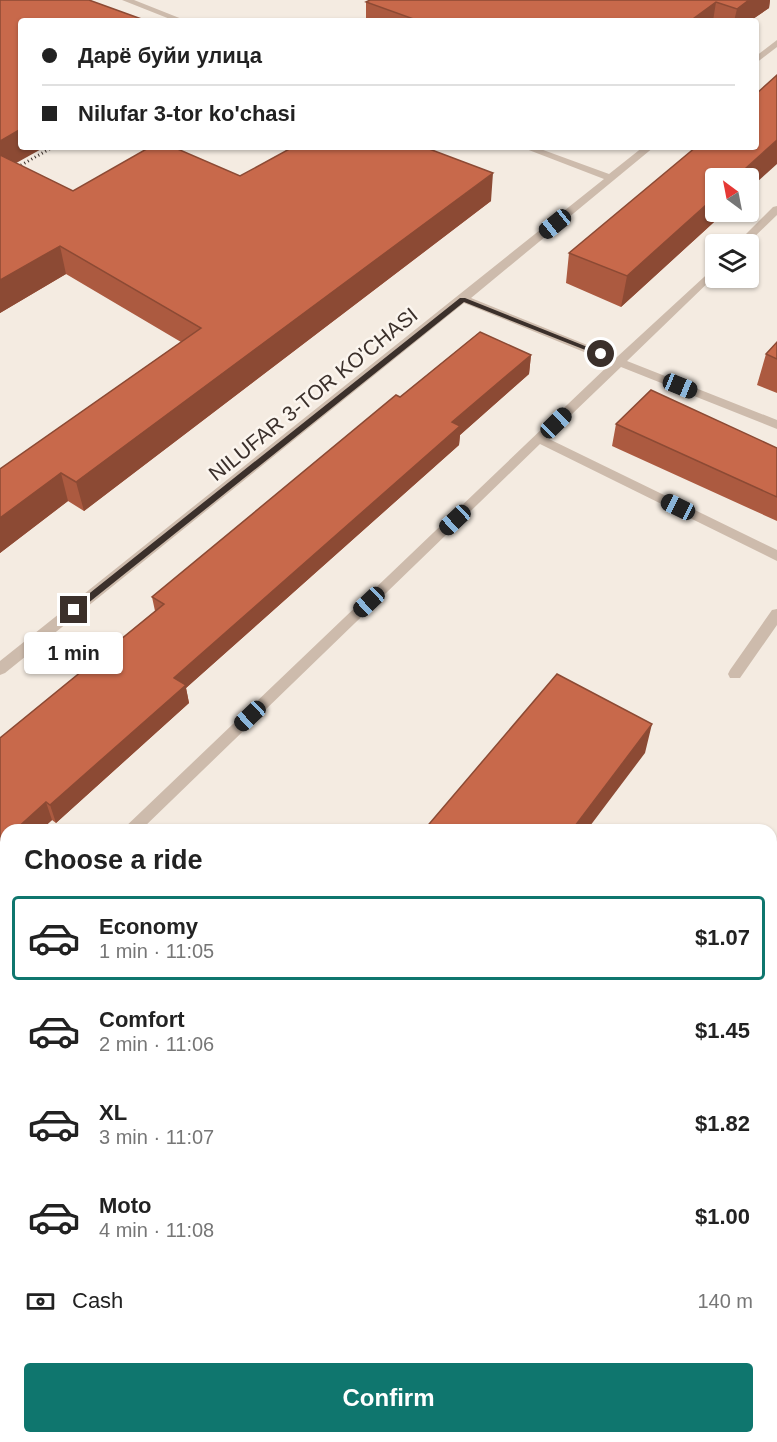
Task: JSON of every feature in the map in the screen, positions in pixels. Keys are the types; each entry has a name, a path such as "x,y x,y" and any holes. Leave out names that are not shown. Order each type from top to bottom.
{"street":[{"path":"126,0 175,18"},
{"path":"759,58 777,43"},
{"path":"534,150 610,178"},
{"name":"NILUFAR 3-TOR KO'CHASI","path":"0,669 463,299 645,150"},
{"path":"751,234 777,209"},
{"path":"136,824 705,280"},
{"path":"463,299 777,425"},
{"path":"540,439 777,556"},
{"path":"735,675 777,614"}],"building":[{"path":"0,0 89,0 139,18 18,18 18,131 0,141"},
{"path":"370,0 749,0 737,9 716,2 694,18 411,18 366,2"},
{"path":"777,75 777,140 746,168 705,168 705,206 627,276 569,253 692,150 759,150 759,91"},
{"path":"145,150 180,150 240,176 288,150 432,150 493,173 76,482 61,473 0,518 0,469 201,328 60,246 0,280 0,155 73,191"},
{"path":"480,332 531,355 452,422 460,426 174,678 186,685 50,805 46,802 22,824 0,824 0,738 164,604 152,597 396,395 400,397"},
{"path":"777,342 777,359 766,354"},
{"path":"651,390 777,448 777,497 616,424"},
{"path":"557,674 652,724 577,824 429,824"}],"railway":[{"path":"0,177 48,150"}],"route":[{"path":"74,610 463,299 601,354"}]}
